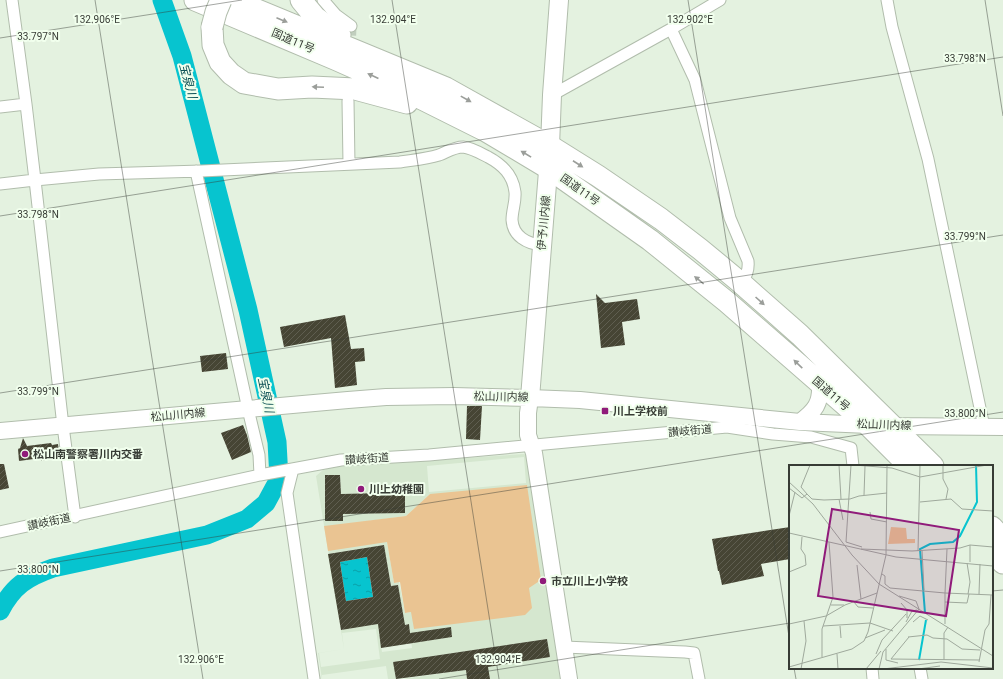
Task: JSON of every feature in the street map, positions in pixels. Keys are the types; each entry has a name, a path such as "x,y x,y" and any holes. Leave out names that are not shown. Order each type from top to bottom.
{"highway":[{"name":"国道11号","path":"195,0 223,10 337,60 439,108 486,131 548,168 650,240 733,307 793,358 820,385 867,424 908,465"},
{"path":"301,0 315,17 340,35 372,51 433,75 446,88"},
{"name":"国道11号","path":"257,4 446,88 550,146 661,219 700,249 800,336 932,465"},
{"path":"257,4 244,15 223,10 213,45 220,62 231,74 244,82 278,89 312,87 355,89 417,106 439,108"},
{"path":"993,528 1003,539"},
{"path":"993,553 1003,563"}],"main road":[{"name":"伊予川内線","path":"530,398 550,146 559,0"},
{"path":"800,422 812,414 818,403 821,395 820,385"},
{"name":"松山川内線","path":"0,431 386,397 454,396 580,400 727,421 867,424 892,426 1003,427"},
{"path":"530,398 528,434 534,453 569,679"}],"street":[{"path":"12,0 26,104 75,517"},
{"path":"323,0 336,15 352,26"},
{"path":"552,95 671,29 718,0"},
{"path":"887,0 892,27 928,159 984,427"},
{"path":"671,29 696,80 730,218 748,261 749,268 747,275 741,284"},
{"path":"348,101 349,164"},
{"path":"0,107 26,104"},
{"path":"0,184 99,174 223,170 416,160 462,147 472,149 499,162 506,170 515,192 512,221 515,230 522,239 531,245 542,245"},
{"path":"199,171 251,409 262,475"},
{"name":"讃岐街道","path":"0,532 75,517 290,469 341,460 429,455 516,446 532,446 727,421 773,434 811,436 851,448 853,465"},
{"path":"290,469 288,497 314,679"},
{"path":"564,647 694,653 699,679"},
{"path":"872,669 873,679"},
{"path":"920,669 922,679"}],"shaded area":[{"path":"527,455 560,679 490,679 488,667 550,657 547,639 394,662 396,679 388,679 386,666 322,675 322,679 318,653 344,649 341,630 396,621 403,616 398,585 391,586 384,545 329,554 324,527 316,476 323,470 333,467","holes":["524,457 526,483 429,492 427,466","340,475 341,494 381,493 381,485 404,485 405,513 343,514 326,521 325,476","430,494 411,612 405,613 399,582 394,583 387,542 324,527 406,516","409,624 412,648 382,652 378,629","450,627 452,637 426,641 425,631","376,629 380,659 321,667 319,653 344,649 342,633"]},
{"path":"527,485 541,580 529,588 532,608 525,615 414,629 411,612 405,613 400,582 394,583 387,542 328,551 324,526 406,516 430,494"},
{"path":"466,670 467,679 403,679"}],"water":[{"path":"367,557 373,597 346,601 340,562"}],"building":[{"path":"596,294 605,303 637,299 640,319 622,322 625,345 601,348"},
{"path":"345,315 351,349 364,348 365,361 355,362 357,385 335,388 331,338 284,347 280,327"},
{"path":"226,353 228,369 202,372 200,356"},
{"path":"467,406 482,406 480,440 466,439"},
{"path":"243,425 251,452 232,460 221,433"},
{"path":"23,438 27,446 51,443 52,445 58,444 60,458 41,461 41,458 19,461 18,449 20,448"},
{"path":"0,464 4,464 9,488 0,490"},
{"path":"325,475 340,475 341,494 381,493 381,485 405,485 405,513 343,514 343,521 325,521"},
{"path":"789,527 789,559 761,564 764,576 722,585 712,539"},
{"path":"384,545 391,586 398,585 405,625 409,624 410,633 451,627 452,637 381,648 378,624 341,630 328,554","holes":["367,557 373,597 346,601 340,562"]},
{"path":"547,639 550,657 488,667 490,679 467,679 466,670 396,679 393,662"}],"waterway":[{"name":"宝泉川","path":"0,611 10,595 16,589 28,579 44,571 207,535 247,519 266,503 279,479 277,442 248,310 182,56 162,0"}],"tunnel":[{"path":"350,52 351,26"}],"place":[{"name":"川上学校前","path":"605,411"},
{"name":"松山南警察署川内交番","path":"25,454"},
{"name":"川上幼稚園","path":"361,489"},
{"name":"市立川上小学校","path":"543,581"}]}
